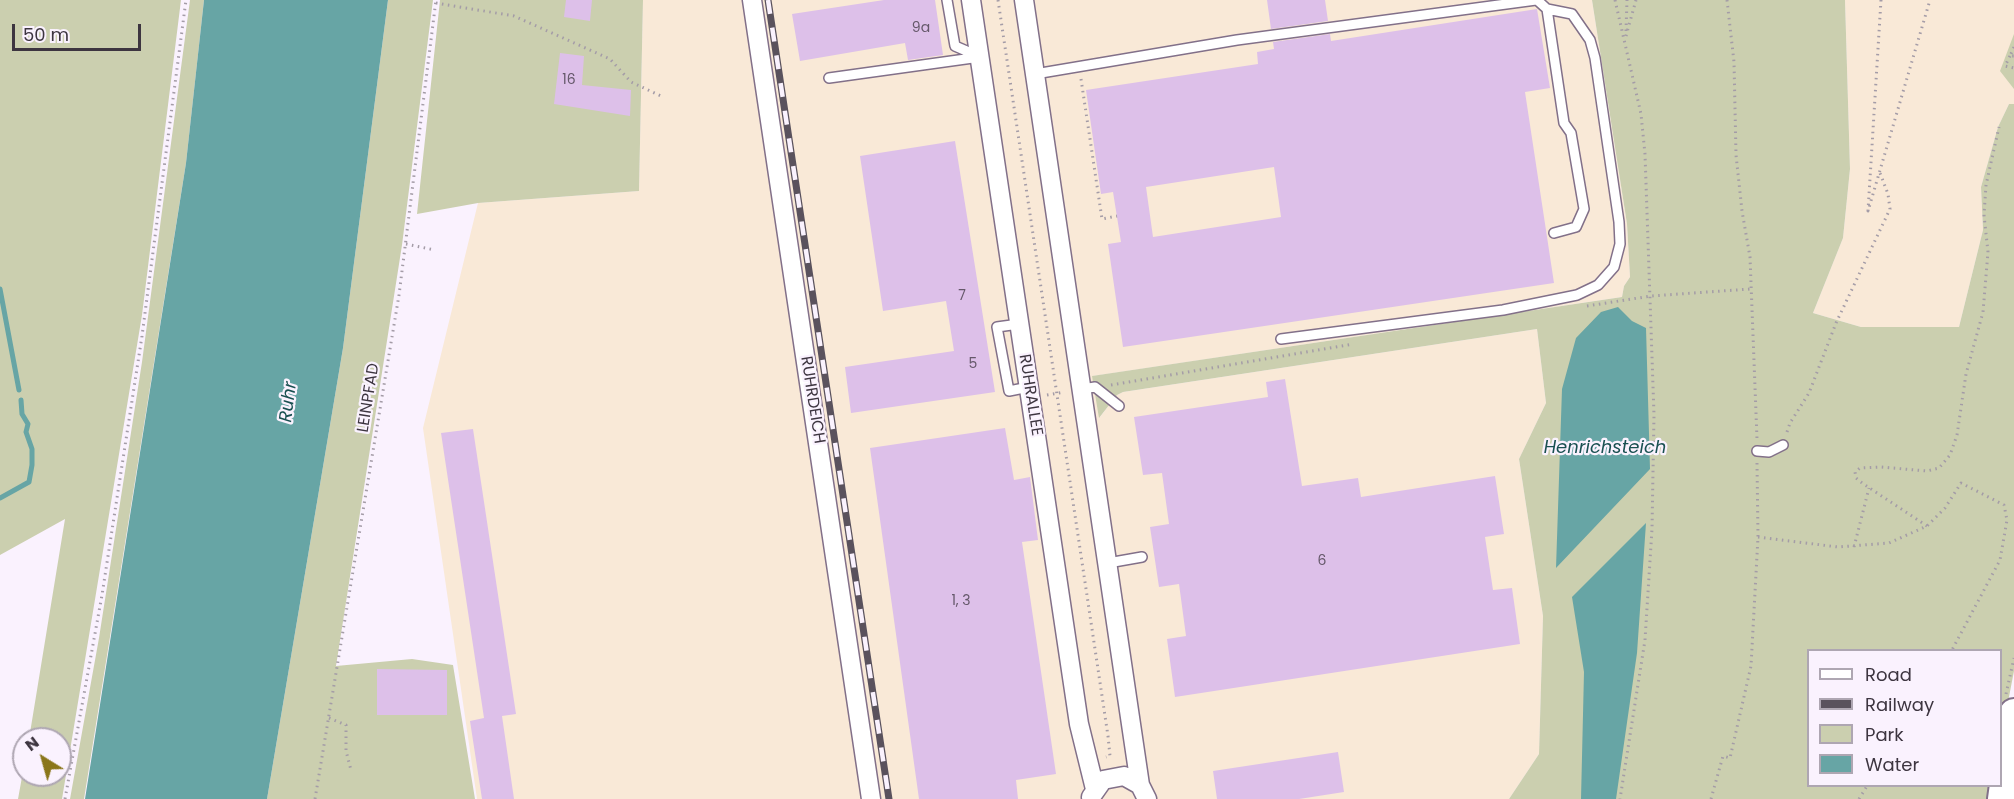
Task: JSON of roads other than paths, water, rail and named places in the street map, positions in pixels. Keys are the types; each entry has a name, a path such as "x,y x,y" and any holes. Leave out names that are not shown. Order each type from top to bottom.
{"main road":[{"path":"2002,799 2014,713"}],"street":[{"name":"RUHRDEICH","path":"752,0 871,799"},
{"name":"RUHRALLEE","path":"971,0 1079,724 1093,794"},
{"name":"RUHRALLEE","path":"1027,0 1035,74 1143,792"},
{"name":"RUHRALLEE","path":"1093,794 1103,780 1115,776 1124,776 1143,792"}],"lane":[{"path":"947,0 955,46 980,57"},
{"path":"1035,74 1237,40 1537,0 1547,9 1572,14 1590,40 1595,58 1619,222 1620,244 1614,267 1598,285 1577,295 1503,310 1281,339"},
{"path":"1547,9 1564,123 1571,133 1584,209 1576,227 1554,233"},
{"path":"829,78 980,57"},
{"path":"1082,389 1095,387 1119,406"},
{"path":"1757,451 1769,452 1783,446"},
{"path":"1108,563 1142,557"}],"water":[{"name":"Ruhr","path":"204,0 388,0 343,348 267,799 85,799 186,163"},
{"name":"Henrichsteich","path":"1618,307 1632,321 1646,328 1650,469 1556,568 1562,389 1576,338 1601,312"},
{"path":"1646,523 1637,653 1616,799 1581,799 1584,672 1572,597"}],"waterway":[{"path":"0,289 19,390"},
{"path":"0,498 29,482 32,449 26,432 28,424 22,414 21,400"}],"railway":[{"path":"768,0 889,799"}]}
